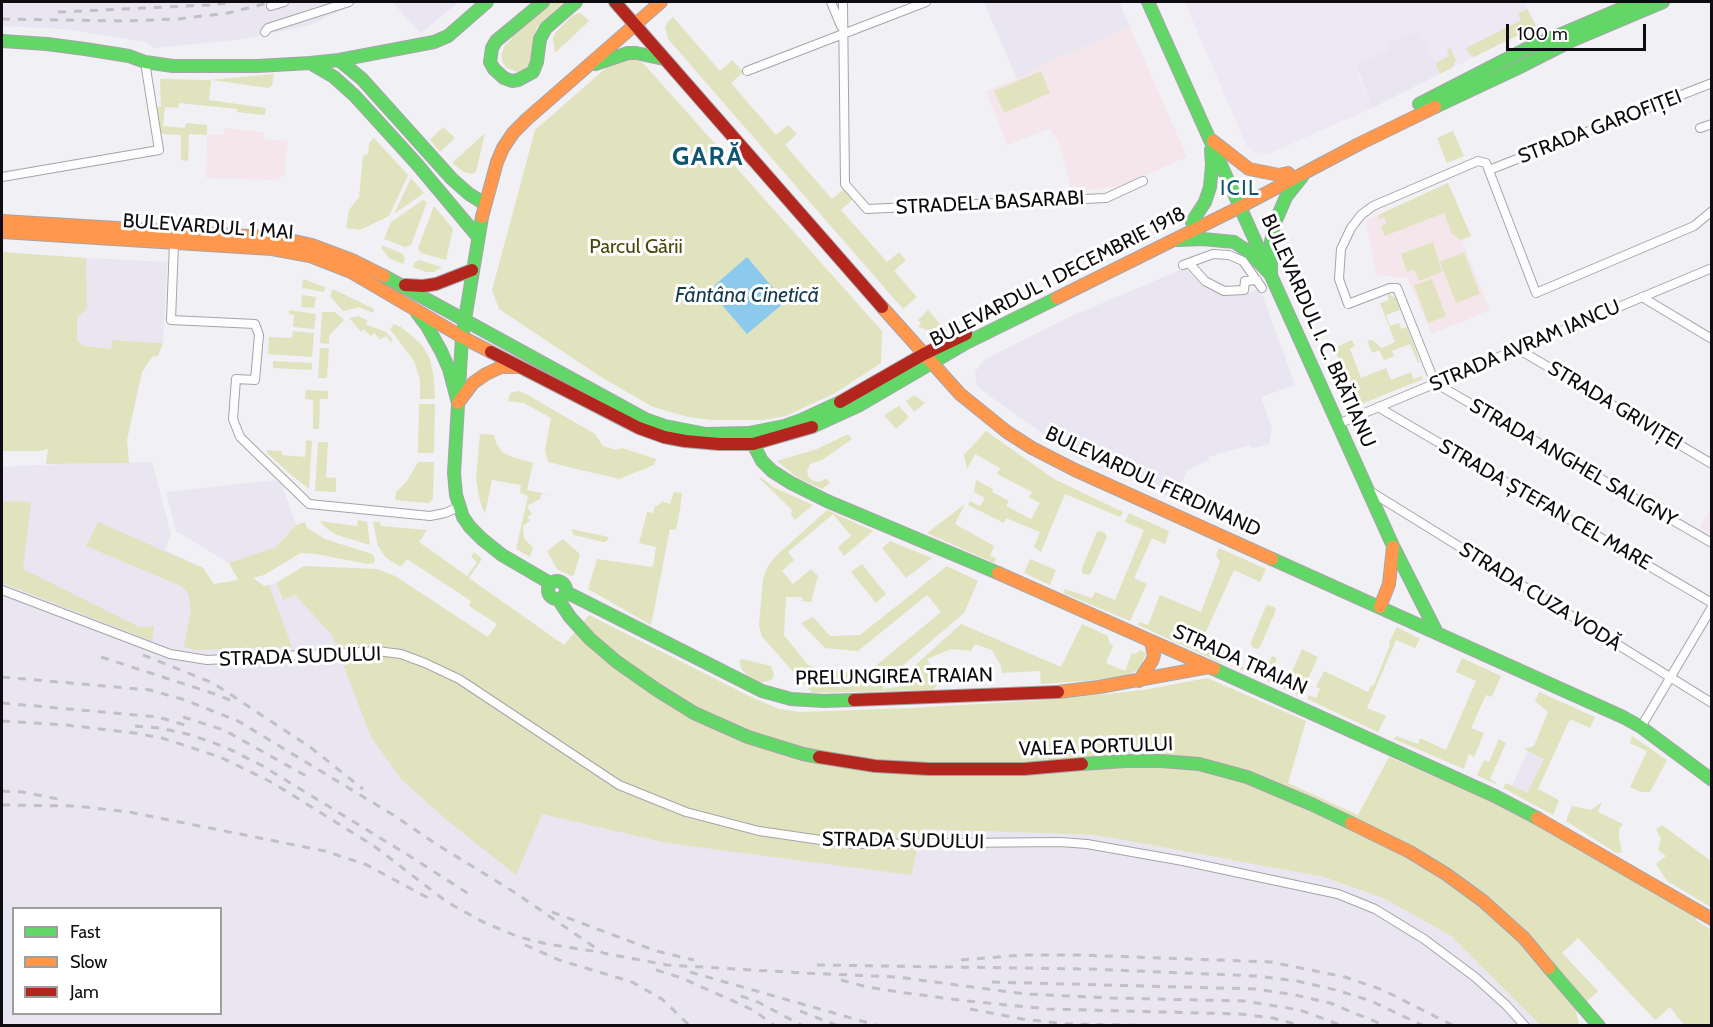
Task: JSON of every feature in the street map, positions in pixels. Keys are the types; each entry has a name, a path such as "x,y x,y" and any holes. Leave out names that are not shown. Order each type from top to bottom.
{"main road":[{"path":"2,41 85,49 129,56 144,62 183,66 310,63 339,60 434,42 448,36 487,2"},
{"path":"543,2 496,41 492,48 490,62 504,78 512,81 518,80 533,72 537,62 540,39 546,28 576,2"},
{"name":"BULEVARDUL FERDINAND","path":"615,2 928,358 962,395 993,421 1032,448 1075,470 1623,717 1641,727 1712,780"},
{"path":"459,507 454,473 462,336 478,237 500,155 513,134 527,119 661,2"},
{"name":"BULEVARDUL I. C. BRĂTIANU","path":"1149,2 1393,546 1436,631"},
{"name":"BULEVARDUL 1 DECEMBRIE 1918","path":"462,336 653,434 705,443 753,444 787,436 858,406 928,358 976,338 1173,240 1288,173 1526,48 1637,2"},
{"name":"BULEVARDUL 1 DECEMBRIE 1918","path":"465,319 645,419 673,429 706,434 749,434 784,426 830,407 928,358 1192,222 1307,171 1573,40 1663,2"},
{"path":"586,68 628,53 664,58"},
{"path":"339,60 362,79 452,179 485,204"},
{"path":"310,63 334,77 355,96 416,163 478,237"},
{"path":"1210,138 1249,169 1279,175 1288,173"},
{"path":"1192,222 1205,202 1210,187 1212,165 1210,138"},
{"path":"1272,275 1271,242 1277,218 1286,197 1307,171"},
{"name":"BULEVARDUL 1 MAI","path":"2,220 215,233 294,241 341,256 465,319"},
{"name":"BULEVARDUL 1 MAI","path":"2,232 273,249 310,256 351,272 462,336"},
{"path":"1173,240 1203,239 1234,242 1249,252 1272,275"},
{"path":"394,281 406,285 423,286 452,279 472,270"},
{"path":"414,309 441,351 458,403"},
{"path":"458,403 473,383 486,374 501,368 520,367"},
{"name":"STRADA TRAIAN","path":"753,444 762,461 790,483 1046,594 1495,796 1556,828 1712,920"},
{"name":"VALEA PORTULUI","path":"459,507 470,527 489,545 550,583 547,588 548,595 553,599 562,596 570,617 590,639 617,662 694,712 748,737 803,754 875,766 929,769 1024,769 1125,761 1161,761 1199,764 1247,777 1311,804 1386,840 1446,874 1483,901 1524,938 1599,1026"},
{"name":"BULEVARDUL I. C. BRĂTIANU","path":"1380,607 1389,584 1393,546"},
{"name":"PRELUNGIREA TRAIAN","path":"562,596 762,691 791,699 824,701 992,696 1099,687 1209,667"},
{"path":"1139,681 1154,655 1151,642"}],"street":[{"path":"272,6 284,2"},
{"path":"265,32 268,28 349,2"},
{"path":"831,2 844,32"},
{"path":"843,2 844,32"},
{"path":"747,71 926,2"},
{"name":"STRADELA BASARABI","path":"844,32 845,184 867,208 1106,198 1143,182"},
{"path":"2,177 159,150 144,62"},
{"name":"STRADA GAROFIȚEI","path":"1489,170 1712,83"},
{"path":"1700,128 1712,124"},
{"path":"1435,383 1397,288 1390,288 1348,304 1339,279 1341,249 1351,228 1361,215 1373,206 1478,161 1486,163 1536,293 1694,226 1712,212"},
{"path":"174,243 171,320 255,324 259,335 255,380 236,379 233,419 240,438 309,504 430,516 459,507"},
{"path":"1257,280 1245,281 1244,290 1224,291 1205,281 1186,264 1213,254 1229,255 1243,261 1257,280 1262,288"},
{"name":"STRADA AVRAM IANCU","path":"1338,424 1712,268"},
{"path":"1642,297 1712,339"},
{"name":"STRADA GRIVIȚEI","path":"1518,349 1712,464"},
{"name":"STRADA ANGHEL SALIGNY","path":"1435,383 1712,543"},
{"name":"STRADA ȘTEFAN CEL MARE","path":"1378,407 1712,605"},
{"name":"STRADA CUZA VODĂ","path":"1368,490 1712,703"},
{"name":"STRADA SUDULUI","path":"2,590 170,654 207,660 377,651 400,654 459,679 619,785 686,812 759,831 848,844 1060,842 1087,844 1183,861 1338,894 1375,909 1424,939 1475,977 1525,1026"},
{"path":"1641,727 1712,605"}],"shaded area":[{"path":"2,2 358,2 310,25 243,39 154,48 146,42 63,29 2,26"},
{"path":"392,2 459,2 421,33"},
{"path":"984,2 1119,2 1130,27 1031,70 1032,73 1017,79"},
{"path":"1181,2 1524,2 1536,26 1440,74 1419,30 1388,44 1390,50 1358,74 1372,108 1268,154 1256,152 1247,147 1185,3"},
{"path":"1130,27 1187,157 1120,186 1072,192 1058,140 1049,129 1007,145 986,91 1031,73 1031,70"},
{"path":"1419,30 1440,74 1372,108 1357,66 1389,50 1388,44"},
{"path":"224,128 264,132 263,139 287,141 285,174 277,180 206,178 207,135 223,135"},
{"path":"1448,183 1471,236 1462,241 1490,310 1432,334 1407,278 1376,275 1366,221"},
{"path":"86,258 167,262 163,343 112,340 111,349 83,346 77,341 77,318 87,307"},
{"path":"1185,268 1202,285 1220,293 1232,295 1260,289 1295,385 1261,397 1272,429 1269,444 1252,448 1250,445 1208,457 1209,460 1188,470 1173,499 1076,457 977,387 975,372 985,359 1067,318"},
{"path":"152,462 171,534 165,550 203,568 214,584 252,578 264,586 276,583 282,599 295,595 318,619 922,829 1096,835 1324,877 1383,898 1451,936 1540,1025 2,1026 2,467"},
{"path":"275,480 281,483 296,525 276,547 229,563 176,531 166,492"},
{"path":"1711,508 1711,534 1700,527"},
{"path":"1528,751 1544,758 1527,793 1512,786"}],"green space":[{"path":"550,2 564,2 537,27 529,65 517,72 507,68 501,56 505,45 512,39 511,36"},
{"path":"1527,9 1536,26 1474,57 1469,54 1466,48 1521,20 1518,13"},
{"path":"579,13 589,21 555,53 553,38 556,32 572,16"},
{"path":"673,17 720,71 732,60 743,72 731,83 776,135 788,125 797,134 785,145 832,199 844,189 853,199 841,210 887,262 899,252 906,260 894,271 917,297 903,309 668,39 665,27"},
{"path":"1450,48 1456,60 1453,67 1440,74 1435,63 1449,56 1447,50"},
{"name":"Parcul Gării","path":"631,58 643,63 882,331 881,363 835,393 786,416 762,420 712,420 688,417 653,407 601,377 499,309 492,290 535,130 614,61"},
{"path":"1041,71 1050,93 1004,113 994,91"},
{"path":"274,74 272,86 269,88 211,80 209,100 266,108 265,115 237,112 237,109 179,103 178,108 165,107 163,126 185,128 186,123 207,125 207,135 189,134 188,161 181,160 181,135 160,134 156,107 161,107 160,79 208,80"},
{"path":"443,127 455,138 440,152 430,140"},
{"path":"1453,131 1464,156 1447,163 1437,138"},
{"path":"485,133 476,172 472,174 464,172 452,163"},
{"path":"374,138 408,175 389,216 360,230 346,228 349,210 359,197 363,156 368,154 369,143"},
{"path":"411,178 424,193 394,214"},
{"path":"1448,183 1471,236 1461,240 1452,234 1444,213 1385,236 1381,226 1387,223 1384,217 1379,219 1378,215"},
{"path":"423,200 427,202 411,245 405,247 384,239 391,222"},
{"path":"434,206 453,229 446,260 421,253 418,248"},
{"path":"1433,242 1442,272 1419,281 1414,269 1407,272 1401,254"},
{"path":"382,245 403,254 405,259 403,264 389,258 382,249"},
{"path":"2,252 86,258 87,308 77,318 77,340 83,346 111,349 112,340 163,343 158,356 152,357 142,372 127,440 129,463 46,464 48,449 2,451"},
{"path":"1464,252 1480,294 1456,303 1440,262"},
{"path":"419,260 442,267 434,272 426,272 413,267"},
{"path":"303,279 325,287 324,292 302,288"},
{"path":"1432,279 1446,316 1428,323 1414,285"},
{"path":"333,289 374,309 373,313 359,307 343,311 330,296"},
{"path":"1387,293 1396,298 1400,310 1386,315 1390,326 1399,323 1401,329 1407,327 1420,362 1418,363 1410,344 1392,351 1394,356 1384,360 1379,350 1372,353 1367,341 1372,340 1382,348 1395,342 1380,303 1389,300"},
{"path":"302,295 316,297 314,308 301,307"},
{"path":"289,310 316,314 314,329 293,327 294,315 289,314"},
{"path":"928,310 941,325 934,332 918,327 921,323 918,320"},
{"path":"322,312 335,312 344,320 329,336 329,344 320,343"},
{"path":"359,316 368,321 365,324 386,332 393,340 391,342 386,336 380,340 375,333 370,336 364,329 361,332 349,318"},
{"path":"394,324 401,327 422,345 430,359 435,399 420,399 420,379 414,361 390,329"},
{"path":"293,331 314,333 312,357 268,354 269,337 292,338"},
{"path":"1352,340 1355,346 1350,349 1361,378 1386,368 1391,380 1411,372 1413,379 1422,376 1423,379 1359,405 1334,348"},
{"path":"320,348 329,348 327,378 318,378"},
{"path":"273,361 312,363 312,370 273,368"},
{"path":"306,390 328,391 328,399 320,399 319,429 313,429 313,400 305,399"},
{"path":"518,391 595,434 603,446 616,450 622,448 656,459 654,465 619,479 548,462 545,451 551,418 524,403 508,401 510,393"},
{"path":"914,395 925,403 914,412 906,401"},
{"path":"419,404 435,404 434,453 418,453"},
{"path":"899,406 909,417 896,429 884,415"},
{"path":"986,431 1054,479 1123,512 1120,517 1065,494 1041,552 1034,547 1040,532 1006,518 1004,523 968,505 970,501 980,506 985,498 974,492 976,480 1009,501 1006,506 1031,519 1040,503 1029,497 1032,492 997,474 1000,468 975,454 967,469 964,455"},
{"path":"480,434 494,435 502,452 533,463 527,490 550,495 541,494 540,499 527,506 532,515 529,515 528,519 531,520 523,526 524,538 533,548 530,557 516,549 528,496 520,493 521,485 492,480 485,514 476,479"},
{"path":"848,434 852,439 822,460 810,464 807,471 813,481 820,482 826,478 830,483 822,489 798,478 777,461 817,449"},
{"path":"306,440 312,441 309,489 267,453 267,450 282,451 282,455 305,457"},
{"path":"318,442 328,442 326,477 336,478 336,492 315,491"},
{"path":"418,462 434,462 433,498 427,503 395,500 396,492 407,481"},
{"path":"760,477 775,488 813,505 795,520 791,515 792,510"},
{"path":"674,492 682,493 680,509 676,530 670,529 651,625 588,589 597,559 653,567 656,547 639,543 647,512 653,513 655,505 657,506 661,501 670,504"},
{"path":"2,501 31,502 23,569 139,627 154,626 152,641 2,583"},
{"path":"965,504 955,524 994,546 990,556 996,558 994,563 927,533"},
{"path":"827,510 873,531 844,556 838,547 851,536 833,514 788,552 794,560 782,571 793,584 811,569 818,576 811,602 802,601 802,597 786,597 784,635 808,665 823,670 857,673 872,669 941,612 927,595 858,651 825,648 801,623 813,617 830,636 860,635 947,566 978,581 964,613 894,673 883,678 883,689 905,686 910,670 961,624 1061,667 1082,624 1108,636 1113,646 1106,663 1125,671 1132,653 1135,654 1140,650 1146,653 1140,669 1125,676 1041,684 1040,671 1002,673 1001,666 992,650 975,644 971,651 951,649 927,659 939,683 933,690 812,693 762,637 759,625 763,579 768,566"},
{"path":"1129,513 1169,531 1165,544 1152,538 1134,578 1147,584 1130,621 1063,593 1065,589 1092,598 1095,592 1115,600 1144,530 1125,522"},
{"path":"358,520 367,522 370,545 337,535 320,521 357,526"},
{"path":"98,522 203,568 214,584 238,580 229,563 276,547 296,525 305,522 307,528 325,539 372,554 375,558 374,563 368,564 301,553 264,575 253,578 264,586 269,585 292,647 196,650 184,647 191,609 188,593 181,586 86,546"},
{"path":"373,522 380,522 381,526 427,530 419,542 467,576 477,562 471,557 474,552 482,559 469,578 564,645 589,615 779,709 800,712 1046,700 1144,690 1207,678 1306,721 1288,783 1358,815 1389,757 1504,807 1567,841 1697,918 1696,920 1711,930 1711,1025 1684,1025 1670,1007 1655,1020 1578,938 1562,953 1598,991 1576,1012 1579,1025 1540,1025 1451,936 1383,898 1324,877 1096,835 922,829 911,875 667,843 542,814 516,875 448,821 401,779 371,737 332,635 295,595 283,600 276,583 304,566 377,569 395,576 488,637 497,624 469,606 471,601 407,559 401,567 386,558 378,546"},
{"path":"571,529 609,537 606,542 603,542 574,535"},
{"path":"1100,531 1107,537 1091,573 1088,575 1082,573 1097,532"},
{"path":"563,539 580,554 574,575 571,576 557,569 547,551"},
{"path":"890,541 932,558 906,578 882,548"},
{"path":"1219,548 1266,569 1260,582 1234,570 1204,636 1223,645 1222,650 1225,652 1221,663 1138,625 1139,622 1148,625 1160,595 1201,612 1220,562 1216,555"},
{"path":"1030,559 1056,570 1050,585 1024,573"},
{"path":"862,564 886,594 876,603 851,572"},
{"path":"1269,605 1276,610 1260,647 1257,649 1252,647 1251,642 1266,606"},
{"path":"1397,627 1420,639 1415,648 1396,640 1367,708 1386,716 1378,732 1307,699 1309,695 1316,698 1320,689 1316,687 1324,671 1368,692 1374,685 1390,645 1389,642"},
{"path":"1302,649 1318,657 1300,696 1233,666 1234,664 1265,672 1272,656 1277,658 1272,670 1289,678"},
{"path":"1462,658 1501,676 1492,697 1486,695 1471,728 1484,733 1474,757 1469,754 1464,769 1394,739 1396,736 1418,744 1420,738 1446,750 1476,681 1456,672"},
{"path":"742,659 771,666 774,675 772,680 760,683 748,676 742,670 739,661"},
{"path":"1539,692 1595,717 1590,728 1570,719 1538,789 1559,801 1553,815 1503,788 1506,783 1527,793 1544,759 1524,749 1534,746 1548,712 1535,701"},
{"path":"1632,736 1667,760 1650,792 1641,792 1630,787 1647,751 1630,743"},
{"path":"1499,739 1506,743 1490,779 1495,784 1477,775 1484,760 1489,762"},
{"path":"1602,802 1598,812 1623,824 1619,829 1622,852 1616,853 1566,821 1572,806 1591,810"},
{"path":"1662,825 1711,861 1711,907 1667,881 1656,864 1666,856 1658,850 1661,839 1656,829"}],"water":[{"name":"Fântâna Cinetică","path":"747,257 785,302 747,334 709,290"}],"railway":[{"path":"58,12 233,2"},
{"path":"2,19 125,21 177,19 228,13 272,2"},
{"path":"143,655 213,683 310,747 363,789"},
{"path":"101,657 230,700"},
{"path":"2,677 150,690 185,700 238,721 395,816 514,892 603,953 667,965 897,977 1025,994 1244,1001 1300,1010 1343,1026"},
{"path":"2,703 158,717 192,727"},
{"path":"183,717 224,730 308,777"},
{"path":"2,721 66,725 134,733 162,738 220,757 273,783 374,846 447,902 485,923 519,937 599,952"},
{"path":"135,726 160,728 191,735 225,747 261,765 472,896"},
{"path":"2,791 22,792 58,799"},
{"path":"2,805 76,806 129,812 325,851 367,865 430,899"},
{"path":"552,912 656,951 694,960"},
{"path":"525,945 559,960 632,982 662,999 690,1026"},
{"path":"961,960 1022,955 1079,955 1271,962 1345,977 1383,990 1454,1026"},
{"path":"817,965 1088,969 1256,976 1297,981 1336,990 1371,1001 1424,1026"},
{"path":"656,970 682,978 753,1010 775,1026"},
{"path":"690,972 879,1026"},
{"path":"841,980 867,987 967,1001 1048,1009 1240,1014 1273,1018 1302,1026"},
{"path":"992,982 1256,989 1330,1003 1386,1026"},
{"path":"741,996 758,1002 803,1026"},
{"path":"970,1009 1022,1019 1067,1024 1174,1026"},
{"path":"800,1011 838,1026"}],"traffic: fast":[{"path":"2,41 85,49 173,66 257,66 310,63 339,60 434,42 448,36 487,2"},
{"path":"543,2 496,41 492,48 490,62 504,78 512,81 518,80 533,72 537,62 540,39 546,28 576,2"},
{"path":"1148,2 1240,207"},
{"path":"1419,104 1526,49 1637,2"},
{"path":"1435,107 1573,40 1663,2"},
{"path":"595,64 628,53 664,59"},
{"path":"339,60 362,79 452,179 485,204"},
{"path":"310,63 334,77 355,96 416,163 478,237"},
{"path":"1192,222 1205,202 1210,187 1211,150"},
{"path":"1271,275 1271,242 1274,225 1286,197 1302,177"},
{"path":"1240,207 1393,546 1436,631"},
{"path":"482,217 462,337 454,473 456,495 463,517 482,539 502,555 550,583"},
{"path":"1178,240 1203,239 1234,242 1249,252 1271,275"},
{"path":"384,276 645,419 665,426 706,434 749,433 784,426 840,402"},
{"path":"812,427 858,406 966,343 1057,298"},
{"path":"417,313 441,351 449,369 458,403"},
{"path":"753,444 762,461 772,471 791,483 827,501 998,573"},
{"path":"1272,559 1623,717 1641,727 1712,780"},
{"path":"553,581 561,581 566,586 566,590 564,597 553,599 548,594 548,586 553,581"},
{"path":"566,592 762,691 791,699 854,700"},
{"path":"558,599 570,617 590,639 617,662 694,713 748,737 819,757"},
{"path":"1214,669 1495,796 1537,818"},
{"path":"1082,764 1125,761 1199,764 1247,777 1351,823"},
{"path":"1549,968 1599,1026"}],"traffic: slow":[{"path":"482,217 497,162 513,133 661,2"},
{"path":"1057,298 1435,107"},
{"path":"1213,141 1249,169 1279,175 1288,173"},
{"path":"2,221 265,237 294,241 312,245 352,260 384,276"},
{"path":"2,232 272,249 310,256 351,272 491,352"},
{"path":"882,307 960,394 1007,432 1075,470 1272,559"},
{"path":"458,403 473,383 486,374 501,367 517,367"},
{"path":"1380,607 1389,584 1393,547"},
{"path":"998,573 1214,669"},
{"path":"1139,681 1154,655 1151,642"},
{"path":"1058,692 1209,667"},
{"path":"1537,818 1712,919"},
{"path":"1351,823 1410,852 1483,901 1524,938 1549,968"}],"traffic: jam":[{"path":"615,2 882,307"},
{"path":"405,285 436,284 472,270"},
{"path":"840,402 924,354 966,334"},
{"path":"491,352 639,428 664,437 719,444 753,444 812,427"},
{"path":"854,700 1058,692"},
{"path":"819,757 875,766 929,769 1024,769 1082,764"}],"district":[{"name":"GARĂ","path":"708,157"},
{"name":"ICIL","path":"1240,189"}]}
